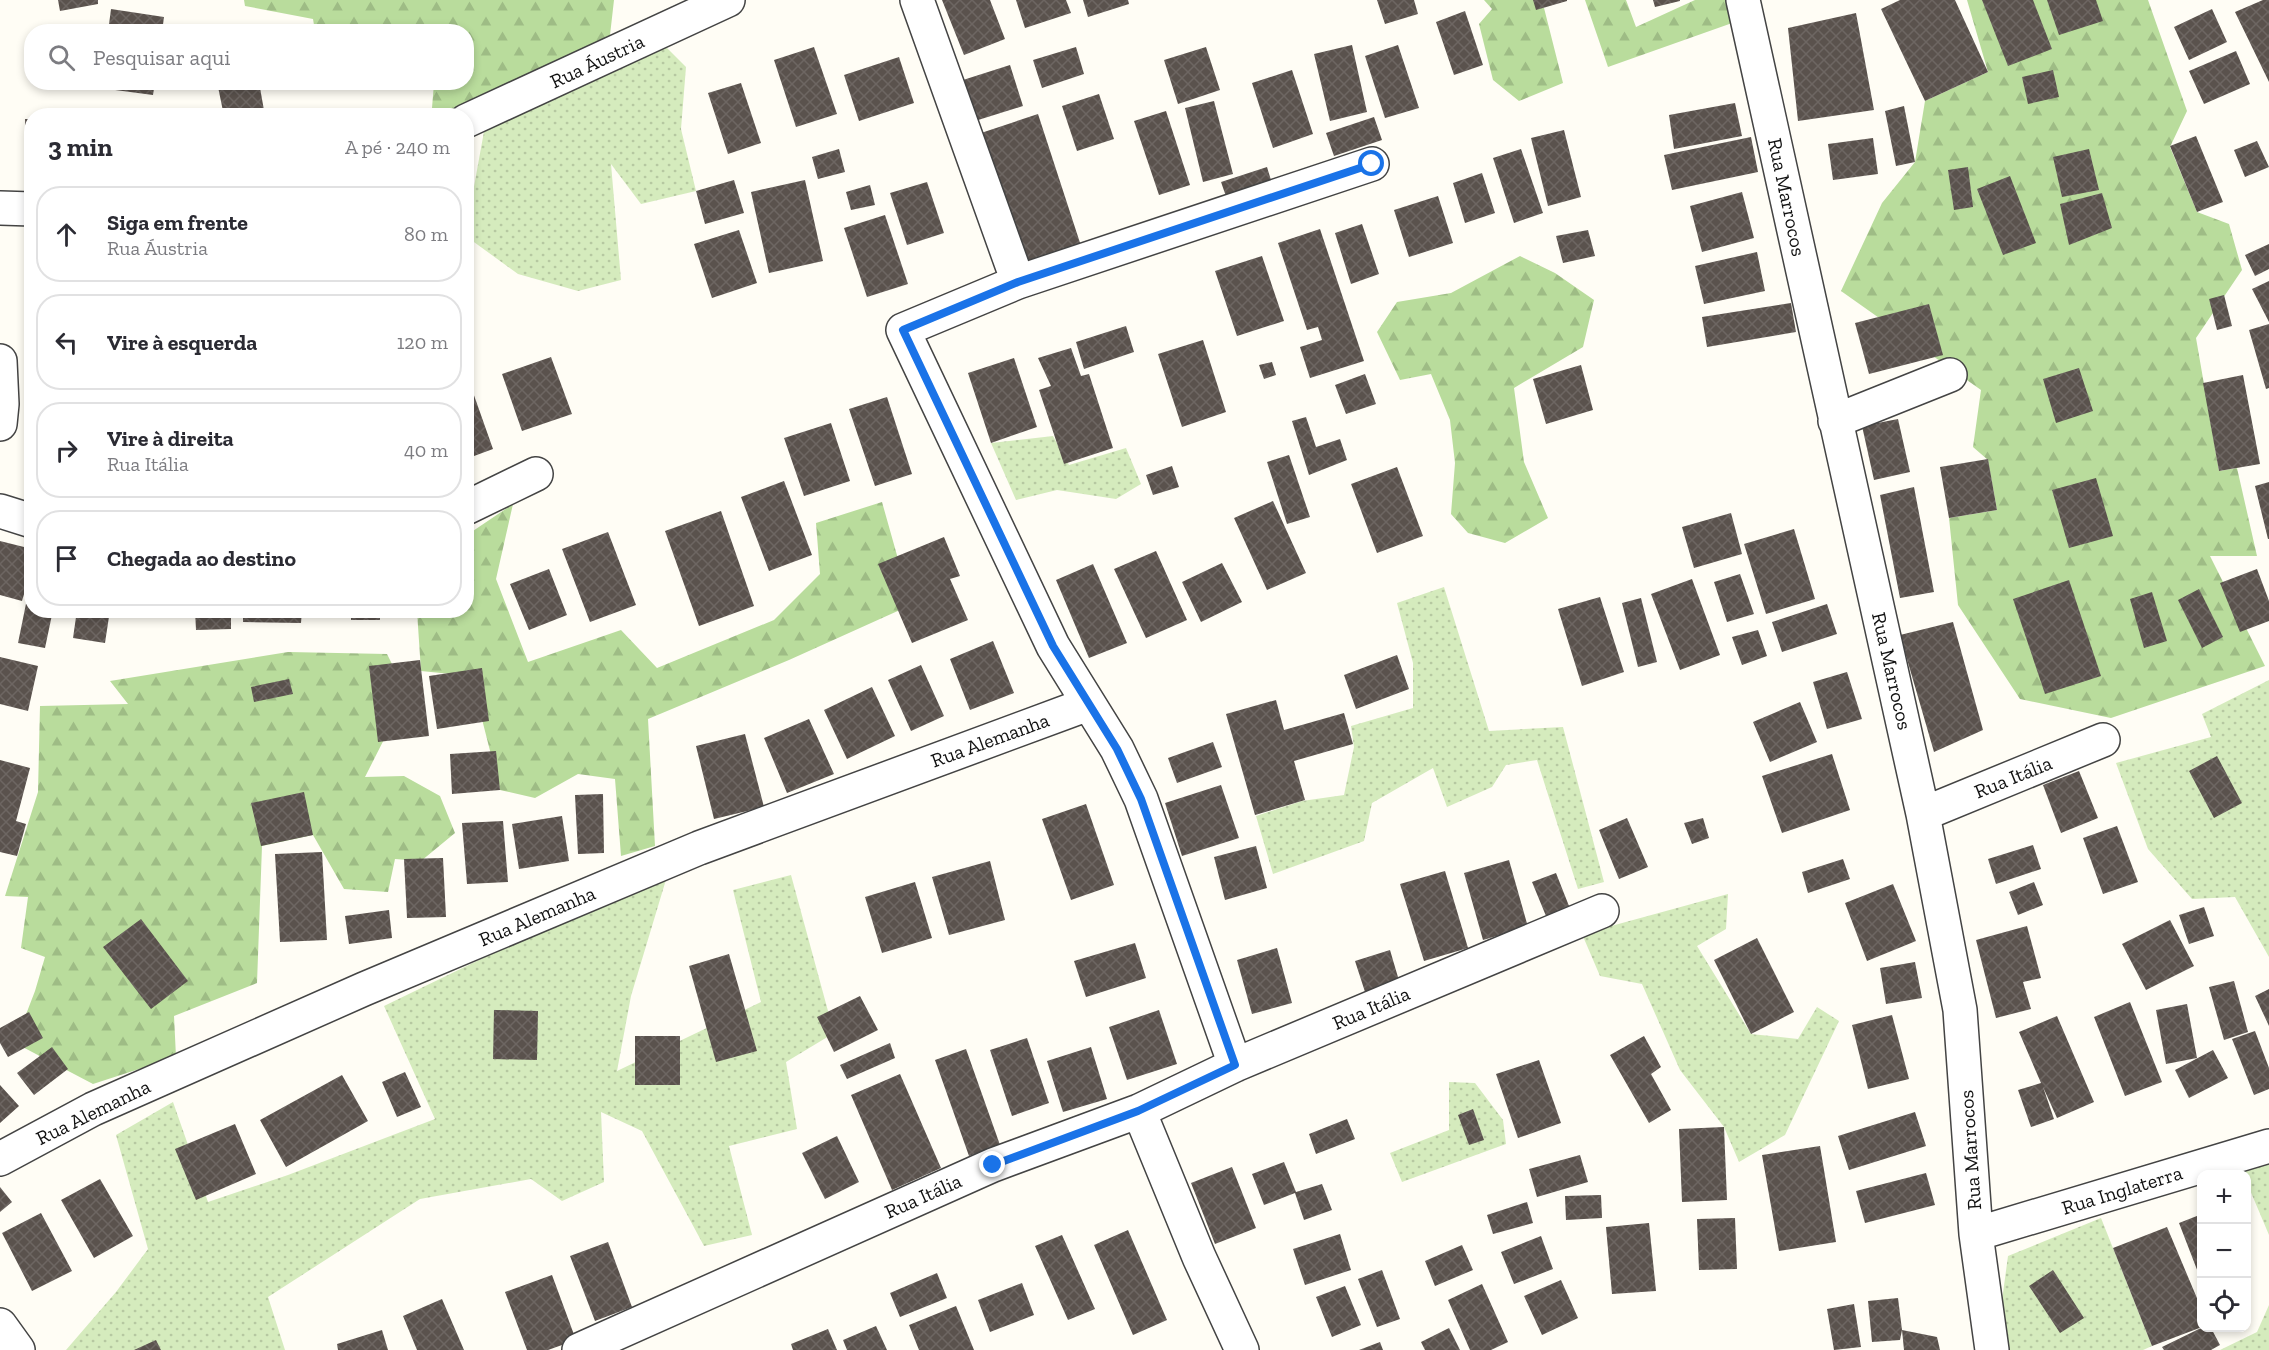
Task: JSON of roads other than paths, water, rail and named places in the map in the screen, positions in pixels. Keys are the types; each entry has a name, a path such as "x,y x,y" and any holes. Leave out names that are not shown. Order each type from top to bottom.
{"street":[{"name":"Rua Áustria","path":"474,117 728,0"},
{"path":"917,0 1018,282"},
{"name":"Rua Marrocos","path":"1743,0 1923,814 1960,1010 1976,1234 1992,1350"},
{"path":"1235,1065 1141,799 1117,749 1053,646 903,330 1018,282 1372,164"},
{"path":"0,208 24,209"},
{"path":"0,361 2,404 0,424"},
{"path":"1835,421 1950,375"},
{"path":"474,504 536,474"},
{"path":"0,511 24,518"},
{"name":"Rua Alemanha","path":"0,1159 93,1109 364,989 699,848 1088,704"},
{"name":"Rua Itália","path":"1923,814 2103,740"},
{"name":"Rua Itália","path":"579,1350 993,1165 1138,1111 1235,1065 1602,911"},
{"path":"1138,1111 1199,1257 1242,1350"},
{"name":"Rua Inglaterra","path":"1976,1234 2269,1146"},
{"path":"0,1325 18,1350"}]}
